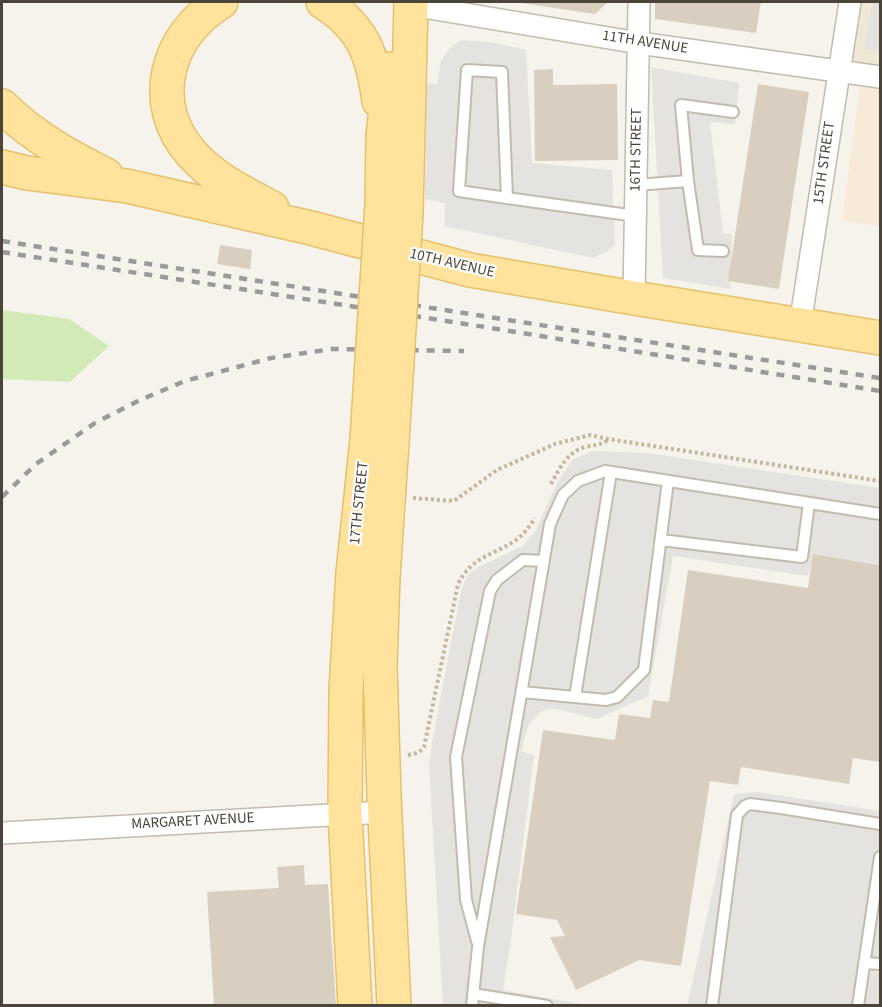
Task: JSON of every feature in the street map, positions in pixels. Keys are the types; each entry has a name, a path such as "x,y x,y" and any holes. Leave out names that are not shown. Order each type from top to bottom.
{"main road":[{"path":"221,2 201,15 187,31 171,62 167,80 167,100 171,118 181,140 192,155 209,170 228,184 311,228"},
{"path":"323,2 348,21 360,35 369,53 376,79 382,135"},
{"name":"17TH STREET","path":"394,209 382,135 389,82 404,3"},
{"name":"17TH STREET","path":"394,1005 380,665 383,577 380,441 404,3"},
{"path":"2,106 31,131 66,155 127,186"},
{"name":"10TH AVENUE","path":"14,170 127,186 311,228 470,270 880,338"},
{"name":"17TH STREET","path":"355,1005 345,814 346,690 353,573 380,441"}],"street":[{"name":"16TH STREET","path":"634,298 639,2"},
{"name":"15TH STREET","path":"800,325 850,2"},
{"name":"11TH AVENUE","path":"404,3 639,43 880,77"},
{"name":"MARGARET AVENUE","path":"2,832 385,812"}],"lane":[{"path":"507,198 502,72 467,70 459,191 507,198 636,216"},
{"path":"723,251 698,250 688,181 681,105 733,112"},
{"path":"636,185 688,181"},
{"path":"548,1005 472,1000 478,947 550,524 563,495 578,481 605,471 880,514"},
{"path":"575,697 611,472"},
{"path":"522,692 606,700 617,697 644,670 668,481"},
{"path":"661,540 801,557 809,503"},
{"path":"478,947 466,900 456,757 490,591 497,580 523,560 544,561"},
{"path":"712,1005 737,815 744,806 750,804 781,807 880,824"},
{"path":"858,1005 880,857"},
{"path":"864,963 880,964"}],"shaded area":[{"path":"850,2 880,2 880,77 838,71"},
{"path":"871,2 880,2 880,226 842,221"},
{"path":"872,2 880,2 880,52 864,49"},
{"path":"460,40 490,42 526,50 532,163 612,170 615,245 606,252 593,258 445,226 445,203 425,199 426,83 437,84 441,61 450,48"},
{"path":"651,67 739,83 735,124 710,122 723,233 732,234 730,289 663,278"},
{"path":"592,451 648,453 880,488 880,564 817,555 807,576 673,556 648,696 597,719 553,708 542,711 529,724 521,751 534,755 503,990 586,1005 443,1006 429,764 461,590 468,575 478,567 521,547 535,532 556,485 572,460"},
{"path":"758,792 880,811 880,1005 687,1006 734,794"}],"green space":[{"path":"2,310 69,319 109,346 70,382 2,379"}],"building":[{"path":"521,2 606,2 606,4 595,14"},
{"path":"655,2 761,2 756,33 655,19"},
{"path":"553,69 553,85 617,84 618,160 535,161 534,70"},
{"path":"758,84 809,92 779,289 728,281"},
{"path":"220,245 252,250 250,269 217,264"},
{"path":"813,554 880,565 880,762 853,758 849,784 741,767 738,785 710,781 681,966 639,960 576,990 550,937 565,936 557,920 516,914 543,730 615,740 619,714 650,718 653,700 669,702 688,570 808,588"},
{"path":"304,865 305,885 328,884 336,1006 214,1006 207,892 279,888 277,867"}],"railway":[{"path":"2,241 880,378"},
{"path":"2,252 880,391"},
{"path":"2,497 36,464 95,423 140,400 185,381 271,358 332,349 464,351"}]}
